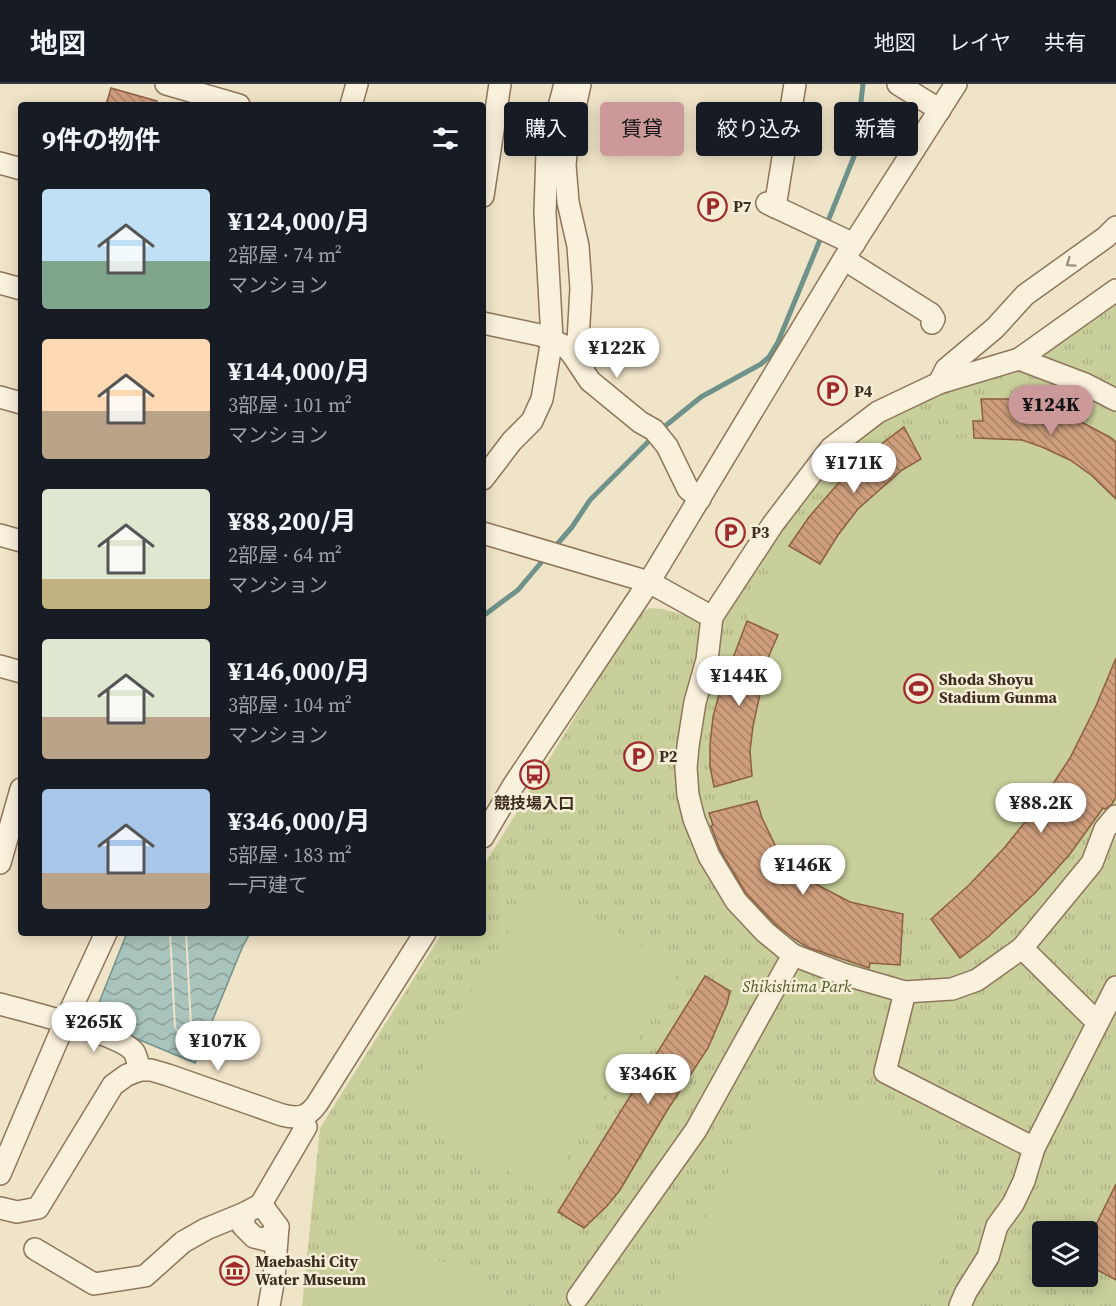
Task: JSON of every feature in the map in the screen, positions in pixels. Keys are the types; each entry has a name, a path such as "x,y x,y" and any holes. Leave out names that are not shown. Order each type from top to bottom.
{"street":[{"path":"166,84 231,102"},
{"path":"352,102 357,84"},
{"path":"486,170 500,84"},
{"path":"486,475 512,441 532,421 542,399 552,339 545,213 547,152 565,84"},
{"path":"572,354 578,341 581,288 578,246 568,202 565,165 567,144 580,84"},
{"path":"795,84 771,205 849,252 932,314 934,319 932,324"},
{"path":"898,84 940,110"},
{"path":"486,832 513,786 649,582 849,252 956,84"},
{"path":"0,163 18,168"},
{"path":"939,383 946,369 995,328 1025,295 1106,237 1116,227"},
{"path":"0,283 18,288"},
{"path":"1116,290 1019,359 939,383 878,412 831,448 773,524 711,617 707,660 695,702 686,768 688,795 694,819 709,856 736,901 765,932 793,955 853,978 905,992 952,989 977,980 1022,948 1092,863 1105,830 1116,816"},
{"path":"486,324 540,335 565,346 590,381 651,430 667,446 688,489 700,499"},
{"path":"1019,359 1085,384 1116,400"},
{"path":"0,397 18,402"},
{"path":"486,533 649,582 711,617"},
{"path":"0,535 18,540"},
{"path":"0,666 18,671"},
{"path":"0,863 6,815 18,794"},
{"path":"0,1174 64,1022 105,936"},
{"path":"0,1208 17,1212 38,1208 54,1185 106,1094 120,1080 140,1070 168,1074 282,1115 297,1118 308,1115 423,936"},
{"path":"1022,948 1097,1022"},
{"path":"578,1297 696,1130 793,955"},
{"path":"960,1306 988,1257 997,1226 1013,1204 1024,1181 1034,1148 1116,987"},
{"path":"905,992 885,1072 1034,1148"},
{"path":"0,1004 90,1030 128,1047 134,1052 140,1070"},
{"path":"35,1249 94,1284 145,1276 183,1242 206,1228 253,1208 306,1127"},
{"path":"253,1208 278,1227 269,1306"}],"green space":[{"name":"Shikishima Park","path":"1116,301 1116,1306 302,1306 320,1128 440,936 486,936 486,862 638,614 650,608 663,609 721,626 746,581 805,493 852,443 879,421 915,403 1044,355"},
{"name":"Shoda Shoyu Stadium Gunma","path":"981,399 1017,401 1052,409 1085,422 1116,442 1116,798 1108,811 1102,808 1071,850 1037,889 1000,925 960,958 931,919 903,914 901,965 885,964 885,949 875,947 869,968 832,957 797,941 766,918 734,883 706,828 713,825 709,813 757,800 752,776 714,787 711,744 717,702 730,661 747,621 747,611 778,554 789,546 835,485 871,450 904,427 916,446 949,439 974,438 973,421 982,421"},
{"path":"539,883 680,971 544,1194 401,1104"},
{"path":"771,1085 789,1092 778,1114 806,1104 833,1100 860,1103 884,1111 906,1126 924,1145 937,1169 945,1198 952,1201 951,1229 946,1249 919,1306 663,1306"},
{"path":"354,1217 530,1306 309,1306"}],"water":[{"path":"126,936 248,936 195,1063 92,1020"}],"pier":[{"path":"169,936 171,936 176,1028 184,1034 188,1032 190,1026 185,936 187,936 191,1033 185,1036 179,1035 174,1027"}],"building":[{"path":"111,88 157,101 157,102 107,102"},
{"path":"981,399 1007,399 1047,407 1063,412 1111,438 1116,442 1116,499 1091,475 1070,460 1042,447 1022,440 974,438 973,421 983,421"},
{"path":"904,427 921,459 902,470 858,509 820,564 789,546 809,517 856,463"},
{"path":"747,621 778,635 768,658 753,726 750,751 752,776 714,787 710,766 713,717"},
{"path":"1116,658 1116,797 1112,804 1103,808 1070,854 1035,893 988,937 960,958 931,919 969,885 1005,847 1041,802 1070,758 1096,706"},
{"path":"757,801 762,818 777,849 806,879 850,902 903,914 900,965 870,963 869,968 807,947 774,923 746,893 720,850 709,813"},
{"path":"705,976 730,991 727,1004 708,1048 668,1109 620,1190 584,1228 558,1212"},
{"path":"1116,1184 1116,1280 1098,1270 1098,1221"}],"waterway":[{"path":"826,226 855,154 863,84"},
{"path":"659,431 701,397 761,364 769,357 778,342 822,235"},
{"path":"553,549 572,527 590,500 652,438"},
{"path":"486,614 518,590 545,558"}],"place":[{"name":"P7","path":"712,206"},
{"name":"P4","path":"833,391"},
{"name":"P3","path":"730,532"},
{"name":"Shoda Shoyu Stadium Gunma","path":"918,688"},
{"name":"P2","path":"638,756"},
{"name":"競技場入口","path":"534,775"},
{"name":"Maebashi City Water Museum","path":"234,1270"}]}
